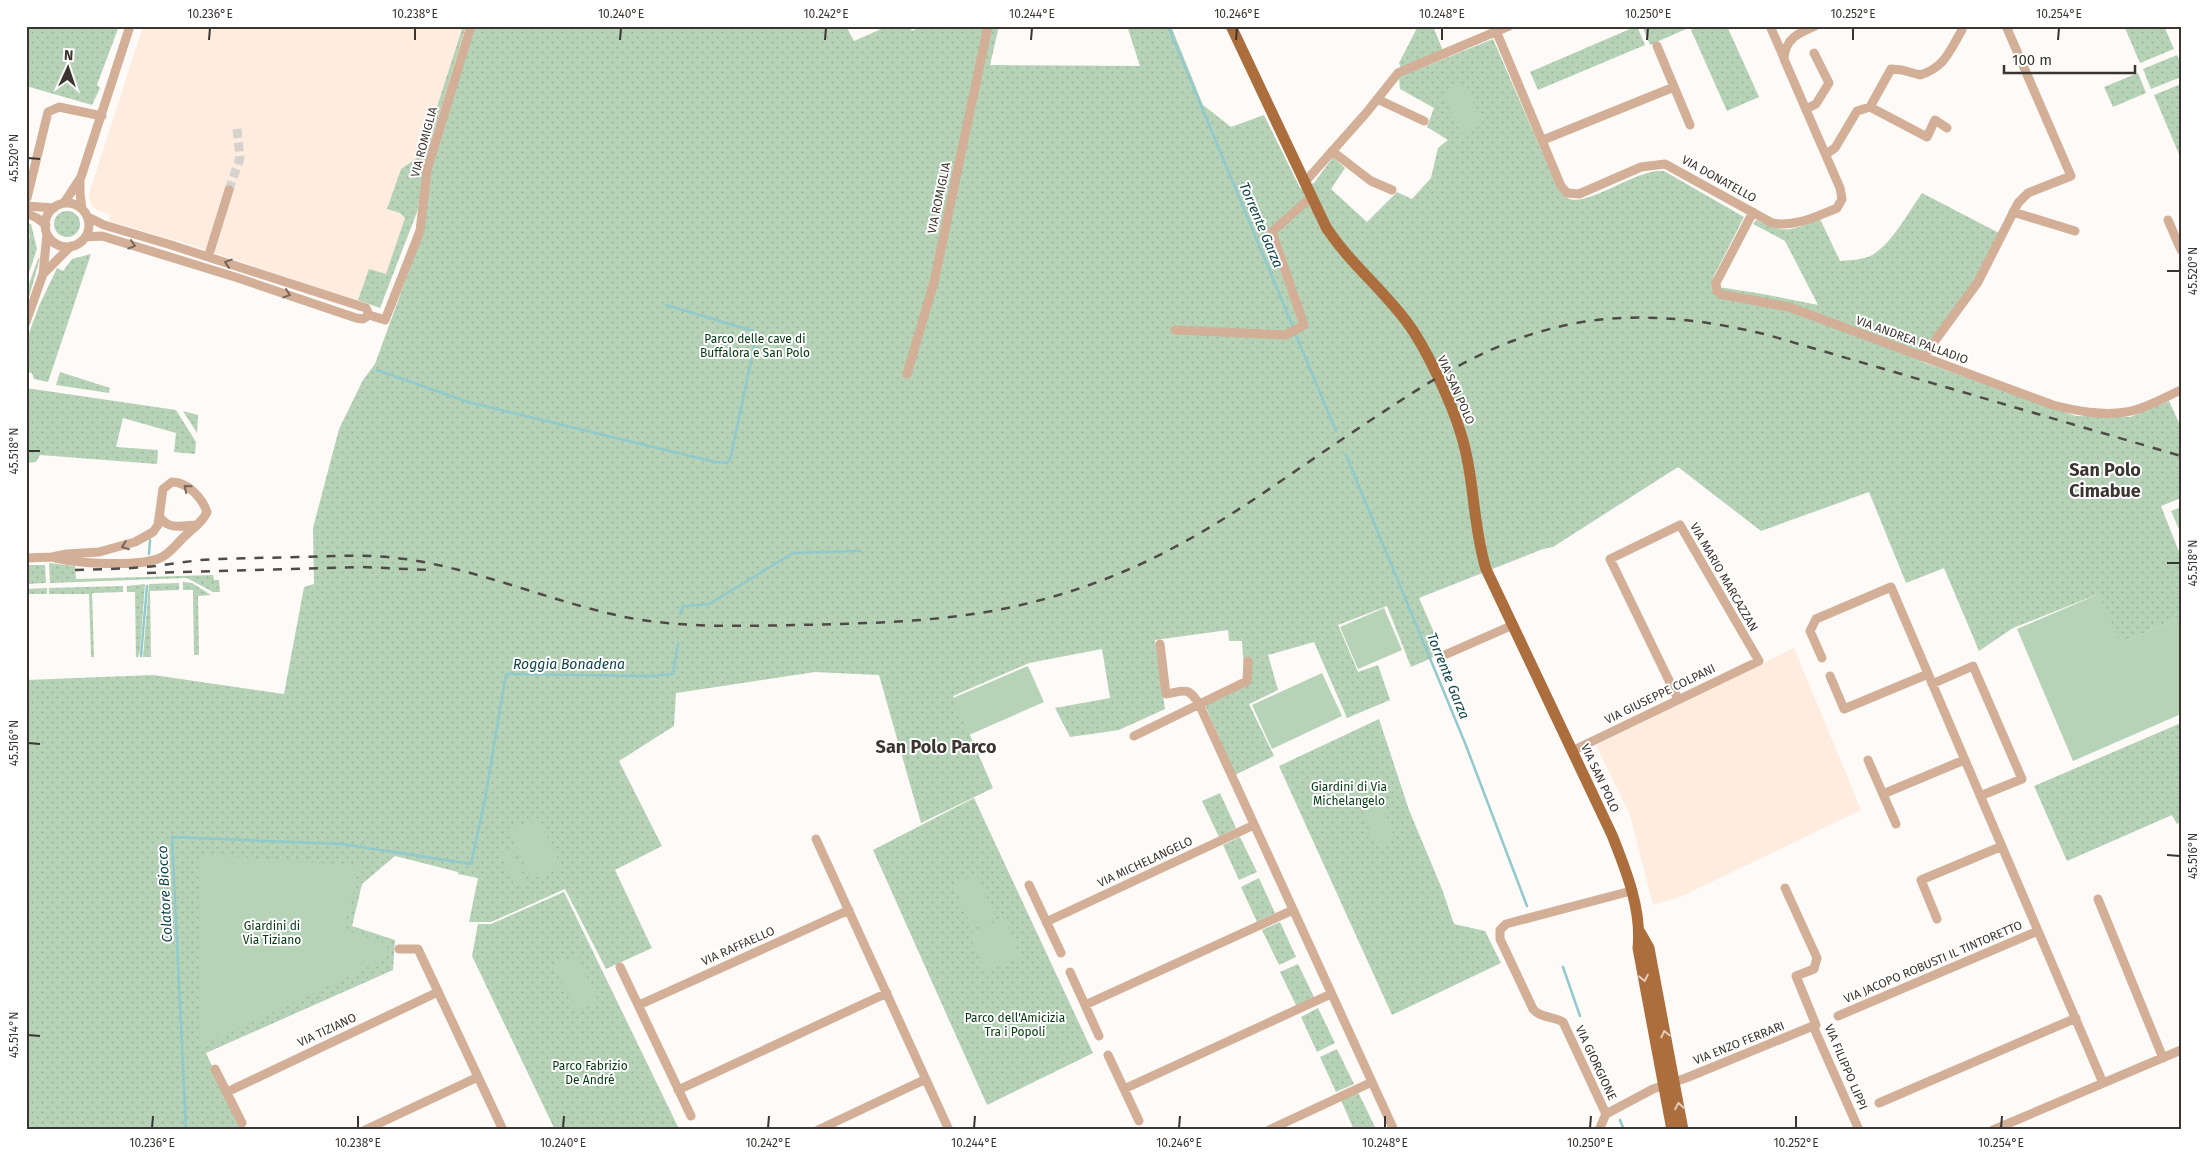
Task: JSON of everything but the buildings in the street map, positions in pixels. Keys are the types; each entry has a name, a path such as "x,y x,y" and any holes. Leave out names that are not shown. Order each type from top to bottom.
{"main road":[{"name":"VIA SAN POLO","path":"1231,26 1326,227 1340,248 1392,303 1410,326 1442,388 1460,430 1465,449 1479,546 1486,569 1612,835 1631,891 1640,932 1649,948 1670,1083 1672,1130"},
{"name":"VIA SAN POLO","path":"1670,1083 1683,1130"}],"street":[{"path":"42,274 71,246 79,243 85,237 89,227 80,194 81,178 130,26"},
{"name":"VIA ROMIGLIA","path":"369,316 385,320 420,231 427,170 471,26"},
{"name":"VIA ROMIGLIA","path":"907,374 934,282 988,26"},
{"path":"1304,183 1367,112 1398,73 1495,29 1509,26"},
{"path":"1770,26 1826,154 1835,148 1857,111 1870,107 1892,69 1920,75 1936,68 1943,63 1962,30"},
{"path":"1784,59 1784,51 1791,39 1797,34 1815,26"},
{"name":"VIA ANDREA PALLADIO","path":"1923,358 1978,282 2018,203 2028,193 2071,176 2006,26"},
{"name":"VIA DONATELLO","path":"1495,29 1561,186 1567,193 1579,194 1641,167 1665,164 1772,222 1784,225 1796,224 1837,208 1842,199 1840,188 1826,154"},
{"path":"1657,46 1690,125"},
{"path":"1806,109 1816,104 1829,83 1814,53"},
{"path":"1543,140 1674,87"},
{"path":"1377,98 1424,121"},
{"path":"54,208 27,202 48,112 59,107 102,116"},
{"path":"1870,107 1927,137 1934,120 1947,128"},
{"path":"1332,151 1371,181 1392,190"},
{"path":"26,322 42,274 48,216 54,208 64,203 81,178"},
{"path":"210,251 230,190"},
{"path":"1175,330 1286,335 1304,326 1272,232 1311,197"},
{"path":"64,203 74,204 104,225 366,308 369,316 363,319 356,318 244,280 102,236 85,237"},
{"name":"VIA ANDREA PALLADIO","path":"1753,212 1716,283 1717,291 1720,294 1789,307 1923,358 2053,405 2079,412 2108,414 2128,412 2181,390"},
{"path":"2013,212 2075,231"},
{"path":"26,213 37,218 60,245 71,246"},
{"path":"2168,220 2181,250"},
{"path":"156,252 166,248 168,244"},
{"path":"244,280 252,276 254,272"},
{"path":"322,306 332,304 347,308 352,304"},
{"path":"26,558 52,558 88,563 154,560 166,554 205,517 205,509 186,485 172,482 163,489 158,525 153,532 125,546 99,552 67,554 52,558"},
{"path":"160,516 163,522 170,526 196,526"},
{"name":"VIA MARIO MARCAZZAN","path":"1678,699 1610,559 1680,525 1759,661"},
{"name":"VIA JACOPO ROBUSTI IL TINTORETTO","path":"1822,658 1810,632 1816,619 1891,587 2000,847 2103,1083"},
{"path":"1440,657 1513,625"},
{"path":"1160,644 1166,694 1187,690 1192,693 1199,704 1394,1130"},
{"path":"1134,736 1247,681 1248,661"},
{"name":"VIA GIUSEPPE COLPANI","path":"1572,751 1759,661"},
{"path":"1932,684 1973,666 2022,779 1980,796"},
{"path":"1830,676 1844,709 1928,674"},
{"path":"1868,760 1896,824"},
{"path":"1883,794 1964,760"},
{"name":"VIA MICHELANGELO","path":"1046,922 1254,825"},
{"path":"816,839 949,1130"},
{"path":"1937,919 1921,880 2000,847"},
{"path":"1029,885 1061,953"},
{"name":"VIA FILIPPO LIPPI","path":"1785,888 1817,958 1814,969 1796,976 1816,1025 1813,1026 1859,1130"},
{"name":"VIA GIORGIONE","path":"1606,1114 1563,1022 1557,1018 1536,1013 1533,1008 1500,940 1500,930 1506,924 1631,891"},
{"path":"2098,899 2163,1058"},
{"name":"VIA RAFFAELLO","path":"639,1005 848,910"},
{"path":"1085,1005 1293,910"},
{"name":"VIA JACOPO ROBUSTI IL TINTORETTO","path":"1838,1016 2038,931"},
{"path":"399,949 418,949 503,1130"},
{"path":"620,967 691,1116"},
{"path":"1070,972 1099,1036"},
{"name":"VIA TIZIANO","path":"227,1092 438,992"},
{"path":"678,1090 887,993"},
{"path":"1124,1089 1331,994"},
{"path":"1879,1103 2076,1018"},
{"name":"VIA ENZO FERRARI","path":"1670,1083 1813,1026"},
{"path":"1993,1130 2181,1050"},
{"path":"1108,1055 1139,1121"},
{"path":"215,1069 242,1122"},
{"path":"366,1130 478,1077"},
{"path":"818,1130 839,1125 926,1080"},
{"path":"1269,1130 1372,1082"},
{"name":"VIA GIORGIONE","path":"1598,1130 1606,1114 1670,1083"}],"shaded area":[{"path":"143,26 466,26 430,145 417,212 380,308 181,242 108,221 111,215 92,206 89,199 90,191"},
{"path":"1794,648 1861,810 1680,897 1653,905 1630,815 1596,745"}],"green space":[{"path":"26,26 119,26 97,85 100,88 92,105 26,86"},
{"path":"463,26 466,26 430,145 417,212 380,308 358,300 369,269 386,274 405,218 400,213 387,209 401,169 420,156 419,154 423,150"},
{"name":"Parco delle cave di Buffalora e San Polo","path":"474,26 846,26 854,41 888,26 909,26 912,31 923,26 999,26 990,65 1140,66 1127,26 1171,26 1203,105 1231,127 1264,115 1300,188 1314,183 1333,157 1345,168 1331,189 1367,222 1397,192 1412,199 1431,178 1438,148 1448,140 1427,127 1434,108 1400,89 1399,77 1493,39 1558,189 1565,196 1570,199 1579,200 1641,175 1664,171 1744,217 1714,276 1712,286 1818,305 1785,241 1753,224 1756,220 1781,229 1788,229 1820,219 1840,261 1874,254 1900,226 1922,193 1999,233 1977,281 1920,361 2076,416 2130,417 2169,401 2181,427 2181,498 2161,506 2181,557 2181,617 2118,644 2096,595 2013,628 1979,651 1944,568 1906,583 1869,492 1761,531 1678,467 1553,547 1543,549 1419,598 1443,653 1411,667 1387,606 1338,625 1358,672 1378,665 1390,700 1347,718 1314,642 1268,655 1278,690 1249,704 1274,756 1235,775 1205,705 1245,685 1242,641 1229,641 1228,630 1155,640 1165,709 1119,730 1070,737 1055,708 1110,698 1102,649 1029,663 953,696 993,788 921,823 879,675 815,672 676,693 674,726 619,761 662,846 615,870 652,948 606,969 565,889 491,922 469,922 478,878 395,856 362,884 352,926 395,940 393,970 206,1053 242,1130 26,1130 26,680 153,675 284,694 304,587 314,584 313,528 339,429 363,380 375,364 423,232 429,171"},
{"path":"1418,26 1433,26 1443,51 1401,68 1399,63"},
{"path":"1637,26 1645,45 1538,90 1530,72"},
{"path":"1642,26 1685,26 1686,29 1650,45"},
{"path":"1699,26 1727,26 1759,97 1727,111 1691,30"},
{"path":"2124,26 2164,26 2174,49 2140,63"},
{"path":"2177,55 2181,64 2181,77 2151,89 2143,69"},
{"path":"2138,73 2146,93 2113,107 2104,87"},
{"path":"1465,83 1483,125 1461,134 1443,92"},
{"path":"2181,84 2181,159 2154,95"},
{"path":"67,211 76,215 80,224 76,233 67,237 58,233 54,224 58,215"},
{"path":"27,223 31,224 37,249 26,282 26,249 30,235 26,234"},
{"path":"91,254 48,382 34,379 32,373 26,372 26,341 39,306 57,268 63,271 72,259"},
{"path":"40,258 26,308 26,292"},
{"path":"60,372 110,388 109,393 56,385"},
{"path":"26,388 176,410 196,442 195,454 174,452 176,433 123,418 116,447 158,450 157,464 40,455 36,462 26,463"},
{"path":"183,411 198,415 197,433"},
{"path":"2181,507 2181,534 2171,511"},
{"path":"49,563 75,566 76,579 213,575 214,580 219,580 220,592 213,592 187,578 50,583"},
{"path":"26,565 45,565 46,583 26,584"},
{"path":"183,582 192,583 211,595 198,596 199,655 194,655 193,590 183,590"},
{"path":"179,583 179,590 150,591 151,657 143,657 149,584"},
{"path":"145,584 140,651 138,657 136,657 135,592 127,592 127,586"},
{"path":"123,586 123,592 92,593 94,657 91,657 89,594 49,594 49,588"},
{"path":"47,588 47,594 26,594 26,589"},
{"path":"2099,594 2120,643 2181,617 2181,714 2073,761 2017,629"},
{"path":"1384,608 1402,650 1358,669 1340,627"},
{"path":"1028,666 1044,702 969,735 953,698"},
{"path":"1322,673 1342,716 1272,749 1252,705"},
{"name":"Giardini di Via Michelangelo","path":"1379,719 1409,810 1442,889 1454,924 1485,931 1501,963 1392,1015 1279,766"},
{"path":"2181,723 2181,822 2177,824 2172,815 2067,861 2034,786"},
{"path":"1220,793 1236,828 1219,837 1202,801"},
{"path":"1378,794 1395,839 1376,846 1359,801"},
{"name":"Parco dell'Amicizia Tra i Popoli","path":"974,798 1093,1053 987,1105 873,850"},
{"path":"538,818 561,867 531,879 509,831"},
{"path":"1240,837 1257,872 1239,880 1223,845"},
{"path":"511,848 526,882 515,887 501,853"},
{"name":"Giardini di Via Tiziano","path":"200,855 359,865 344,930 387,944 387,958 199,1047"},
{"path":"976,874 996,918 973,929 953,884"},
{"path":"1259,878 1275,913 1257,922 1241,887"},
{"name":"Parco Fabrizio De André","path":"564,892 679,1129 555,1130 472,956 478,924 491,924"},
{"path":"1004,918 1021,957 986,972 969,934"},
{"path":"1280,922 1296,957 1279,965 1262,930"},
{"path":"577,955 598,1001 576,1012 554,965"},
{"path":"1298,964 1315,999 1297,1007 1280,972"},
{"path":"1318,1008 1335,1043 1317,1052 1301,1017"},
{"path":"1337,1049 1354,1084 1336,1092 1320,1057"},
{"path":"1358,1092 1375,1127 1370,1130 1354,1130 1341,1100"}],"waterway":[{"name":"Torrente Garza","path":"1168,26 1293,327"},
{"path":"666,305 753,331"},
{"name":"Torrente Garza","path":"1295,333 1336,431"},
{"path":"377,370 468,402 715,462 727,463 730,460 756,338"},
{"name":"Torrente Garza","path":"1346,455 1465,743 1527,906"},
{"path":"149,554 150,540"},
{"name":"Roggia Bonadena","path":"680,614 683,606 709,604 793,553 860,551"},
{"path":"141,656 147,586"},
{"name":"Colatore Biocco","path":"186,1130 172,837 342,844 471,864 485,799 506,674 651,676 673,674 678,643"},
{"name":"Torrente Garza","path":"1563,967 1580,1016"},
{"name":"Torrente Garza","path":"1620,1120 1624,1130"}],"tunnel":[{"path":"229,190 240,158 237,129"}],"railway":[{"path":"75,570 145,567 212,559 378,556 434,564 602,612 651,621 693,625 799,625 915,620 972,614 1029,603 1066,593 1154,558 1237,510 1372,419 1457,367 1486,352 1548,329 1606,319 1676,319 1722,325 1768,335 2181,456"},
{"path":"147,573 363,567 429,570"}],"district":[{"name":"San Polo Cimabue","path":"2105,480"},
{"name":"San Polo Parco","path":"936,747"}]}
